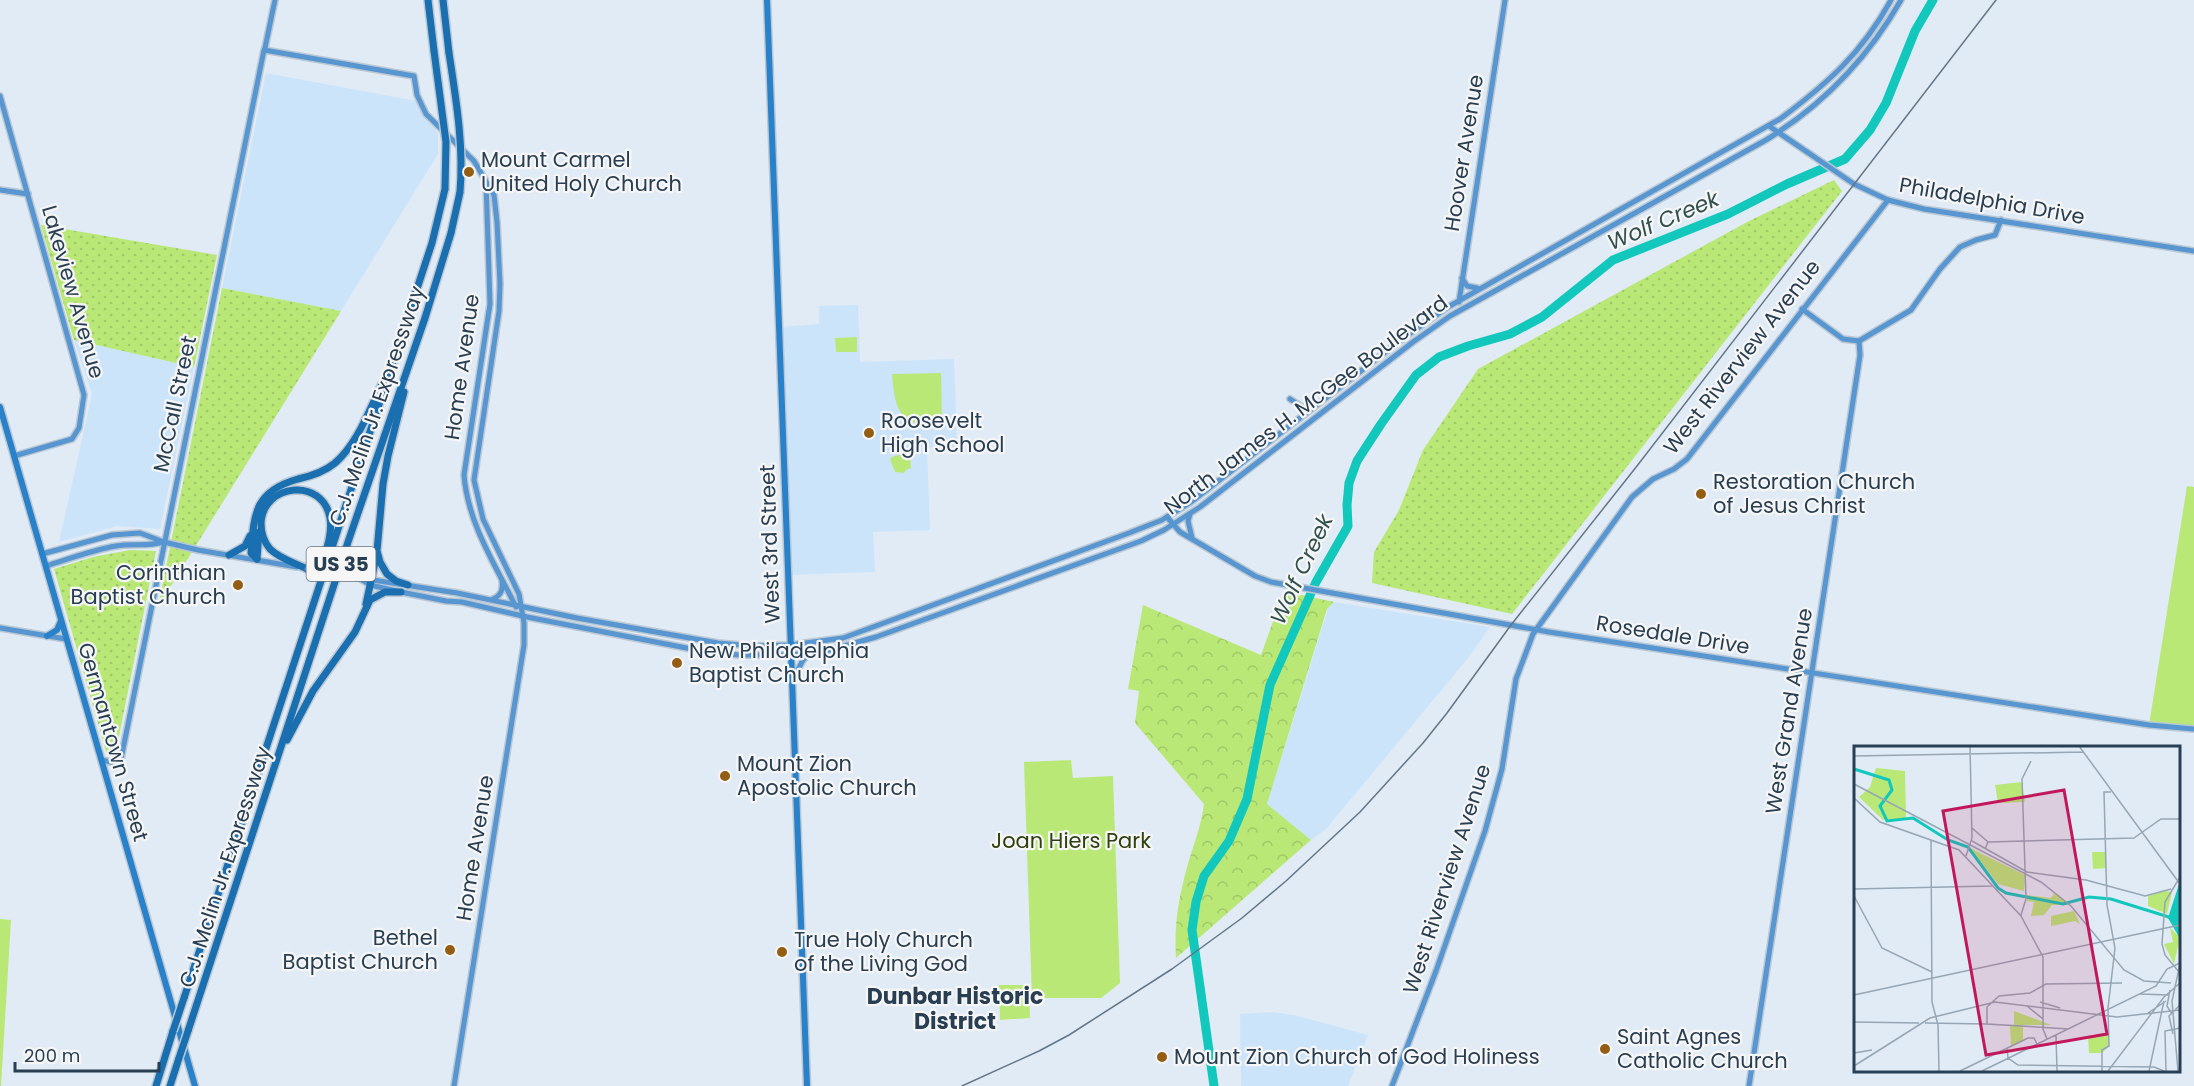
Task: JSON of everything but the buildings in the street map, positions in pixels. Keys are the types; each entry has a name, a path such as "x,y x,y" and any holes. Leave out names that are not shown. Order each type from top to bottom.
{"highway":[{"name":"C.J. Mclin Jr. Expressway","path":"156,1086 432,243 445,189 446,142 428,0"},
{"name":"C.J. Mclin Jr. Expressway","path":"170,1086 296,698 406,377 451,232 460,192 462,164 443,0"},
{"path":"257,559 251,553 256,510 268,493 281,485 327,469 346,451 362,425 391,366"},
{"path":"365,609 378,551 383,484 401,410 406,377"},
{"path":"257,559 261,522 267,504 286,491 307,491 316,496 326,506 330,516 330,530 316,597"},
{"path":"261,522 263,537 271,550 307,568"},
{"path":"229,555 244,546 253,528"},
{"path":"378,551 380,562 387,574 396,581 408,585"},
{"path":"280,753 304,707 350,640 370,600 379,594 401,592"}],"main road":[{"name":"West 3rd Street","path":"767,0 807,1086"},
{"name":"Germantown Street","path":"0,407 195,1086"},
{"path":"47,636 57,630 61,621"}],"street":[{"name":"McCall Street","path":"102,760 120,764 275,0"},
{"name":"Hoover Avenue","path":"1458,301 1505,0"},
{"name":"North James H. McGee Boulevard","path":"370,582 408,585 491,599 718,643 752,646 791,645 843,638 1130,534 1167,517 1212,488 1314,406 1405,337 1458,301 1769,126 1813,95 1836,74 1866,39 1891,0"},
{"name":"North James H. McGee Boulevard","path":"370,582 401,592 462,602 702,651 739,655 791,655 813,653 876,637 1141,541 1190,514 1413,342 1463,309 1778,133 1815,105 1848,74 1877,40 1901,0"},
{"name":"Home Avenue","path":"265,49 414,76 417,94 426,114 474,161 496,202 500,292 474,480 482,516 518,592 518,605"},
{"name":"Lakeview Avenue","path":"0,96 84,395 79,428 72,439 14,456"},
{"name":"Philadelphia Drive","path":"1769,126 1854,184 1888,200 1921,208 2194,252"},
{"name":"Home Avenue","path":"453,1086 524,645 523,615 479,534 468,500 464,475 490,304 486,181"},
{"path":"0,190 28,194"},
{"name":"West Riverview Avenue","path":"1392,1086 1435,974 1485,831 1502,769 1516,679 1535,630 1632,497 1653,479 1674,469 1687,459 1888,200"},
{"path":"1802,309 1840,338 1859,342 1911,310 1954,253 1967,243 1995,235 2001,220"},
{"path":"1462,277 1467,286 1479,288"},
{"path":"1458,301 1463,309"},
{"name":"West Grand Avenue","path":"1749,1086 1860,355 1859,342"},
{"path":"1290,399 1302,407 1314,406"},
{"path":"1190,514 1189,532 1193,540"},
{"name":"Rosedale Drive","path":"1167,517 1180,532 1255,576 1287,585 1535,630 2194,729"},
{"path":"42,554 99,538 126,533 140,534 164,542 370,582"},
{"path":"46,566 113,546 125,544 150,546 164,542"},
{"path":"491,599 498,597 502,591 502,578"},
{"path":"0,628 66,639"},
{"path":"792,683 803,660 813,653"}],"shaded area":[{"path":"266,73 416,101 438,133 438,154 341,311 222,288"},
{"name":"Roosevelt High School","path":"858,305 860,362 954,359 957,447 927,448 930,530 873,532 875,572 788,575 779,327 819,324 819,306"},
{"path":"74,340 194,367 160,529 117,526 59,542 92,394"},
{"path":"1334,602 1490,627 1468,658 1326,829 1311,840 1267,804 1328,609"},
{"path":"1272,1012 1294,1015 1368,1035 1348,1086 1241,1086 1240,1014"}],"green space":[{"path":"1834,180 1842,191 1512,614 1372,583 1374,552 1399,510 1423,450 1478,369 1749,221"},
{"path":"41,225 217,255 194,367 74,340"},
{"path":"222,288 341,311 158,607"},
{"path":"857,337 857,352 836,352 835,338"},
{"path":"941,373 942,423 917,423 902,415 895,399 892,374"},
{"path":"905,453 910,455 911,468 904,473 895,472 890,459"},
{"path":"2187,486 2194,487 2194,729 2149,725"},
{"path":"130,550 156,551 115,756 107,755 54,569 93,557"},
{"path":"1284,591 1334,602 1327,609 1267,804 1311,840 1176,958 1176,925 1179,904 1204,804 1135,723 1139,691 1128,689 1143,605 1261,655"},
{"name":"Joan Hiers Park","path":"1071,760 1073,778 1113,776 1120,983 1101,998 1032,998 1024,762"},
{"path":"0,919 11,920 1,1086 0,1086"},
{"path":"999,985 1029,985 1030,1018 1000,1020"}],"waterway":[{"name":"Wolf Creek","path":"1214,1086 1192,930 1196,902 1204,876 1229,841 1247,799 1270,685 1316,582 1348,526 1349,483 1357,461 1381,424 1416,375 1439,357 1510,334 1542,317 1613,260 1728,214 1787,184 1845,159 1870,130 1886,103 1915,31 1933,0"}],"railway":[{"path":"962,1086 1069,1035 1172,969 1242,918 1286,881 1360,812 1447,713 1511,625 1637,466 1996,0"}],"place":[{"name":"Mount Carmel United Holy Church","path":"469,172"},
{"name":"Roosevelt High School","path":"869,433"},
{"name":"Restoration Church of Jesus Christ","path":"1701,494"},
{"name":"Corinthian Baptist Church","path":"238,585"},
{"name":"New Philadelphia Baptist Church","path":"677,663"},
{"name":"Mount Zion Apostolic Church","path":"725,776"},
{"name":"Bethel Baptist Church","path":"450,950"},
{"name":"True Holy Church of the Living God","path":"782,952"},
{"name":"Saint Agnes Catholic Church","path":"1605,1049"},
{"name":"Mount Zion Church of God Holiness","path":"1162,1057"}],"district":[{"name":"Dunbar Historic District","path":"955,1008"}]}
